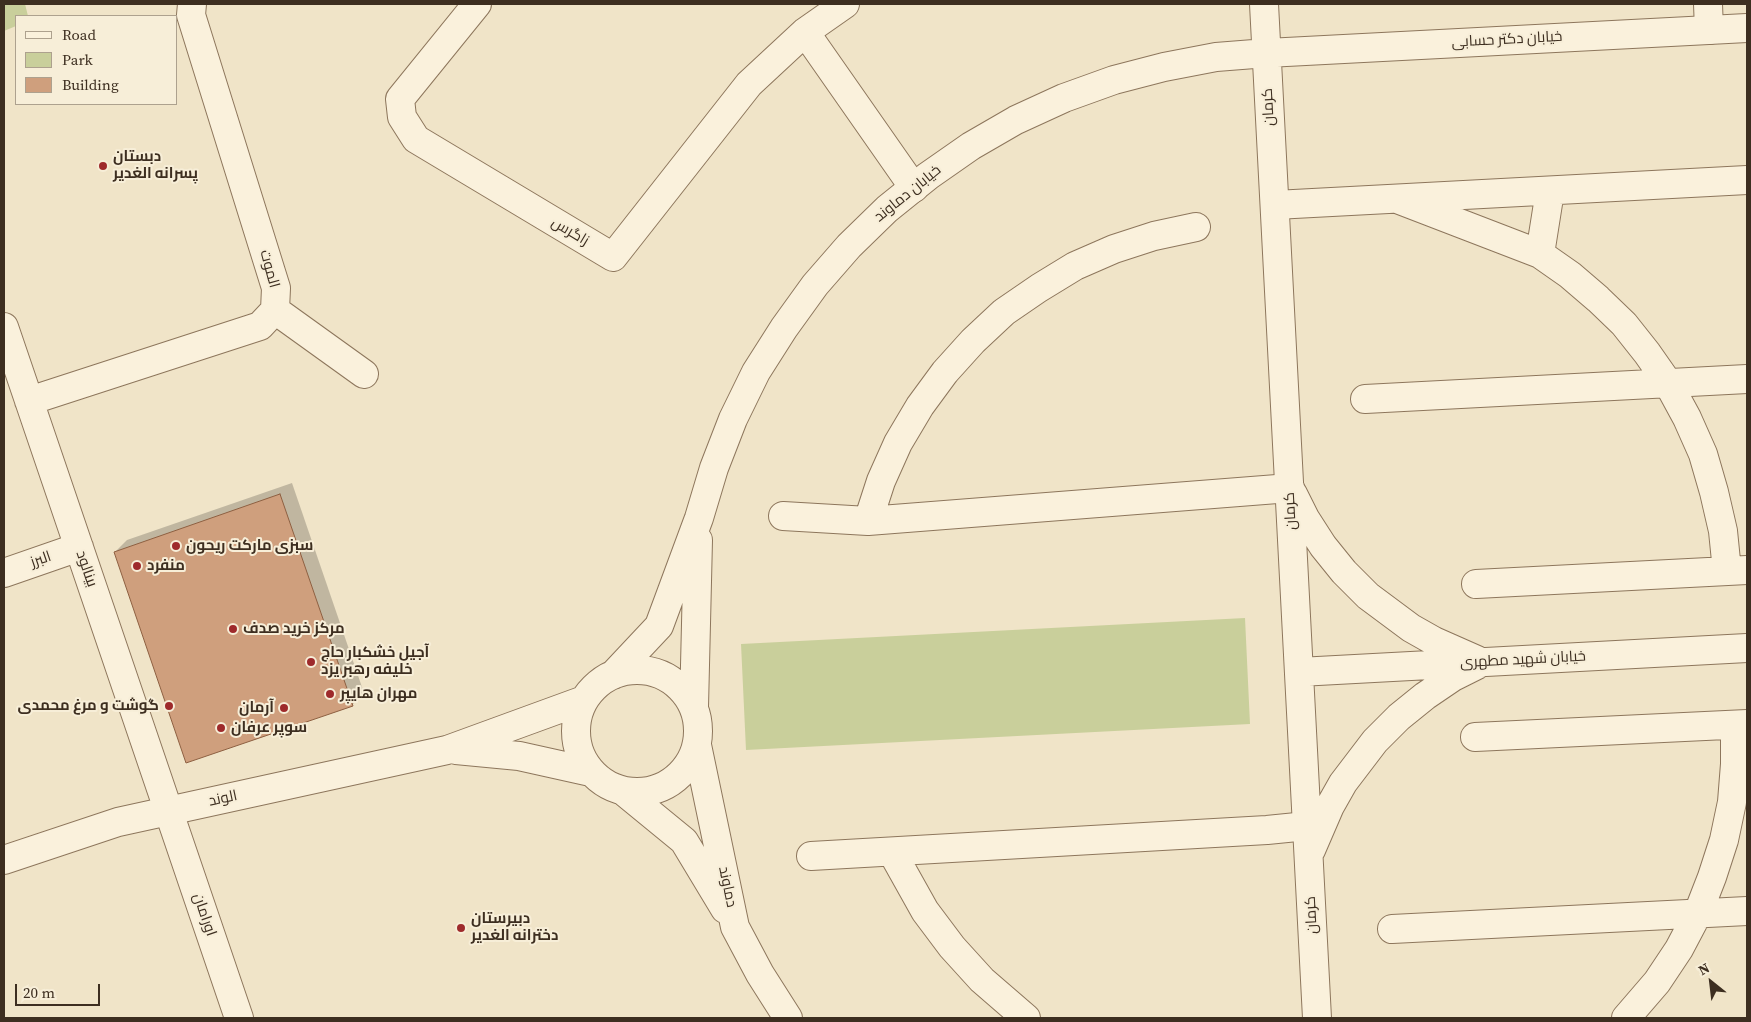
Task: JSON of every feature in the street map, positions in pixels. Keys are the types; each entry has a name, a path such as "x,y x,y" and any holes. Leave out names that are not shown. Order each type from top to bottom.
{"street":[{"name":"الموت","path":"29,400 260,326 275,310 276,288 191,15 192,4"},
{"name":"زاگرس","path":"477,4 400,99 402,118 416,139 613,258 749,84 804,32 844,4"},
{"name":"کرمان","path":"1264,4 1317,1018"},
{"name":"خیابان دکتر حسابی","path":"1267,53 1709,17 1747,28"},
{"path":"804,32 914,188"},
{"name":"خیابان دماوند","path":"699,518 714,468 733,419 756,372 784,328 815,285 849,246 887,209 971,146 1016,120 1064,98 1114,80 1164,67 1216,57 1267,53"},
{"path":"1275,206 1747,180"},
{"path":"1540,254 1550,191"},
{"path":"1398,199 1540,254 1598,298 1624,324 1668,384 1687,418 1703,454 1723,532 1737,570 1476,584"},
{"path":"868,521 881,481 891,458 920,406 945,372 979,335 1004,312 1076,266 1114,249 1154,236 1196,227"},
{"path":"275,310 364,374"},
{"name":"بینالود","path":"4,327 168,811"},
{"path":"1365,399 1747,380"},
{"path":"783,516 868,521 1290,488 1305,518 1323,546 1344,572 1368,596 1411,628 1442,645 1483,662"},
{"path":"613,674 632,670 651,671 669,678 684,691 694,707 699,725 697,744 690,762 678,777 662,787 643,792 624,791 606,784 590,772 580,756 576,737 577,718 584,700 597,685 613,674 659,626 699,518"},
{"path":"694,707 699,518"},
{"name":"البرز","path":"4,572 79,547"},
{"name":"خیابان شهید مطهری","path":"1299,672 1747,648"},
{"path":"1308,856 1318,830 1334,799 1358,761 1375,741 1399,717 1425,696 1453,677 1483,662"},
{"path":"447,750 584,700"},
{"path":"1475,738 1741,725 1732,802 1721,850 1712,878 1698,913 1679,948 1657,982 1626,1018"},
{"name":"دماوند","path":"697,744 736,927 760,974 788,1018"},
{"path":"447,750 519,756 590,772"},
{"name":"الوند","path":"4,860 118,822 447,750"},
{"path":"624,791 684,841 736,927"},
{"name":"اورامان","path":"168,811 239,1018"},
{"path":"811,856 1266,830 1307,826"},
{"path":"892,852 925,911 952,947 982,980 1026,1018"},
{"path":"1392,929 1747,911"}],"green space":[{"path":"4,4 25,4 28,15 15,15 15,26 4,31"},
{"path":"1245,618 1250,724 746,750 741,644"}],"building":[{"name":"مرکز خرید صدف","path":"280,494 353,706 186,763 114,552"}],"place":[{"name":"دبستان پسرانه الغدیر","path":"103,166"},
{"name":"سبزی مارکت ریحون","path":"176,546"},
{"name":"منفرد","path":"137,566"},
{"name":"مرکز خرید صدف","path":"233,629"},
{"name":"آجیل خشکبار حاج خلیفه رهبر یزد","path":"311,662"},
{"name":"مهران هایپر","path":"330,694"},
{"name":"گوشت و مرغ محمدی","path":"169,706"},
{"name":"آرمان","path":"284,708"},
{"name":"سوپر عرفان","path":"221,728"},
{"name":"دبیرستان دخترانه الغدیر","path":"461,928"}]}
